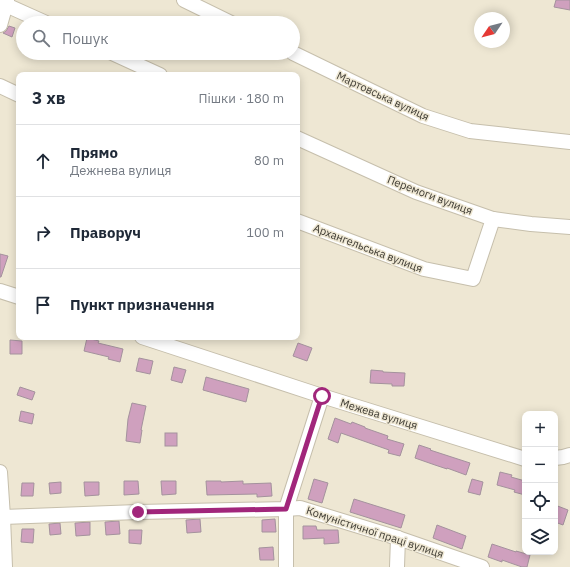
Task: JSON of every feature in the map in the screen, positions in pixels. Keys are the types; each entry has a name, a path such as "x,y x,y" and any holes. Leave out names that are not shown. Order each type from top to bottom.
{"street":[{"path":"184,0 217,16"},
{"path":"0,25 6,2 33,16"},
{"name":"Мартовська вулиця","path":"300,56 422,116 470,131 570,142"},
{"path":"127,60 153,72"},
{"path":"0,86 16,94"},
{"name":"Перемоги вулиця","path":"300,139 416,192 493,219 570,227"},
{"name":"Архангельська вулиця","path":"300,222 424,269 474,279 493,219"},
{"path":"0,291 16,296"},
{"name":"Межева вулиця","path":"151,340 322,396 522,458"},
{"path":"286,567 286,509 322,396"},
{"path":"0,472 5,567"},
{"name":"Комуністичної праці вулиця","path":"3,517 300,508 398,538 482,567"},
{"path":"397,567 398,538"}],"building":[{"path":"556,0 570,0 570,10 554,7"},
{"path":"9,26 15,28 12,37 3,33"},
{"path":"0,254 8,256 1,277 0,277"},
{"path":"10,340 22,341 22,354 10,354"},
{"path":"87,340 95,340 99,341 98,343 123,349 120,362 108,359 109,357 84,351"},
{"path":"298,343 312,348 307,361 293,356"},
{"path":"139,358 153,361 150,374 136,371"},
{"path":"174,367 186,370 182,383 171,380"},
{"path":"371,370 405,373 404,386 370,383"},
{"path":"206,377 249,389 246,402 203,390"},
{"path":"20,387 35,392 32,400 17,395"},
{"path":"132,403 146,406 140,443 126,441 128,419"},
{"path":"21,411 34,414 32,424 19,421"},
{"path":"335,418 351,424 352,422 388,436 387,439 404,444 400,456 388,453 389,450 341,433 338,443 328,439"},
{"path":"165,433 177,433 177,446 165,446"},
{"path":"419,445 470,463 466,475 415,458"},
{"path":"500,472 512,475 511,477 522,480 522,494 514,492 515,490 497,485"},
{"path":"314,479 328,483 322,503 308,499"},
{"path":"472,479 483,482 480,495 468,492"},
{"path":"124,481 138,481 139,494 124,495"},
{"path":"161,481 176,481 176,494 162,495"},
{"path":"206,481 243,481 243,484 271,483 272,496 257,497 257,494 207,495"},
{"path":"61,482 61,493 50,494 49,483"},
{"path":"84,482 99,482 99,495 85,496"},
{"path":"22,483 34,483 33,496 21,496"},
{"path":"354,499 405,515 401,528 350,512"},
{"path":"558,506 568,510 563,525 558,523"},
{"path":"200,519 201,532 187,533 186,520"},
{"path":"275,519 276,532 262,532 262,520"},
{"path":"119,521 120,534 106,535 105,522"},
{"path":"90,522 90,535 76,536 75,523"},
{"path":"60,523 61,534 50,535 49,524"},
{"path":"437,525 466,536 462,549 433,538"},
{"path":"303,526 316,526 317,530 338,530 339,543 324,544 324,538 303,539"},
{"path":"22,529 34,529 33,543 21,542"},
{"path":"129,530 142,530 141,544 129,543"},
{"path":"492,544 522,553 522,555 530,555 527,567 522,567 502,560 502,562 488,557"},
{"path":"273,547 274,560 260,560 259,548"}],"route":[{"path":"138,512 286,509 322,396"}]}
